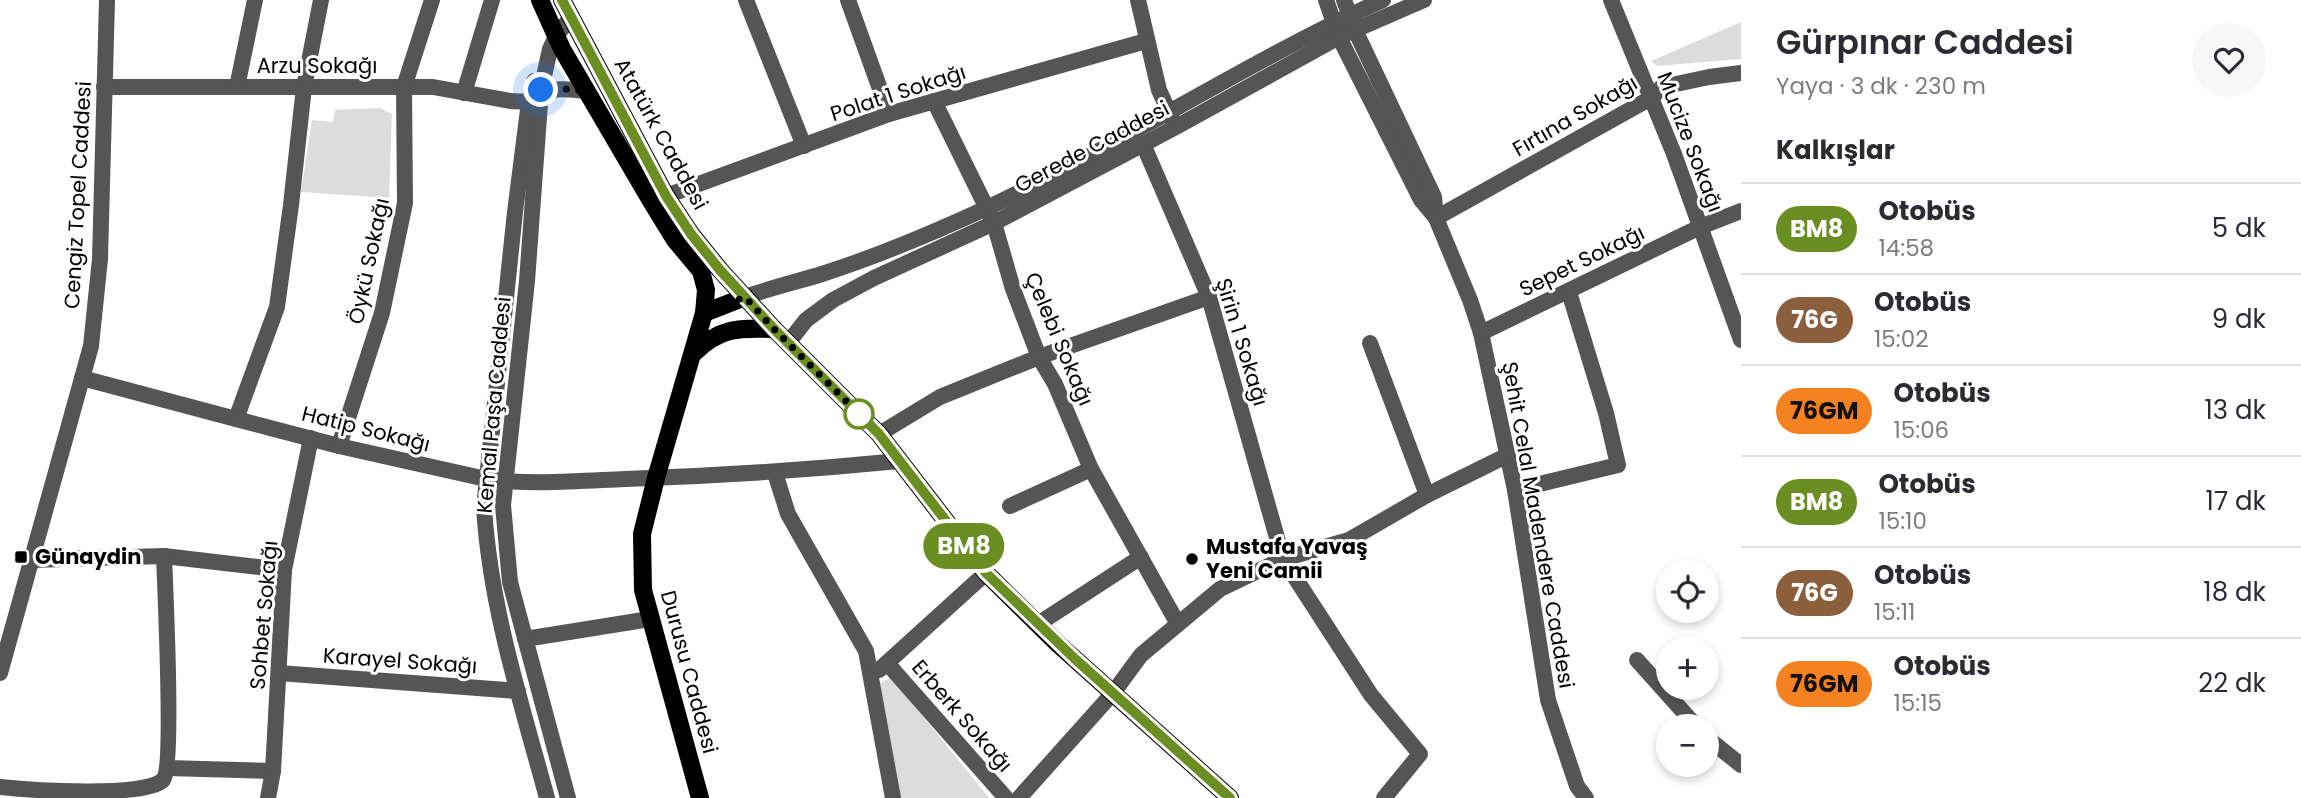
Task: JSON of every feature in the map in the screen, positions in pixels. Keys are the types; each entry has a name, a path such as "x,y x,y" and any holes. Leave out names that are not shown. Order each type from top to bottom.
{"main road":[{"name":"Atatürk Caddesi","path":"562,0 666,196 691,234 774,329 879,434 986,573 1112,693 1230,798"},
{"name":"Atatürk Caddesi","path":"544,8 556,36 650,201 675,240 701,271 706,290 704,313 693,354"},
{"path":"704,313 745,297"},
{"path":"693,354 712,337 728,331 744,327 774,329"},
{"name":"Durusu Caddesi","path":"693,354 642,534 643,590 699,798"}],"street":[{"name":"Cengiz Topel Caddesi","path":"0,673 91,346 100,259 107,0"},
{"path":"237,87 254,0"},
{"path":"236,419 277,307 303,87 321,0"},
{"name":"Öykü Sokağı","path":"339,446 382,313 405,203 404,87 432,0"},
{"path":"464,93 492,0"},
{"path":"746,0 804,146"},
{"path":"848,0 888,114"},
{"path":"1138,0 1159,90 1172,120"},
{"name":"Şehit Celal Madendere Caddesi","path":"1326,0 1336,30 1421,200 1436,218"},
{"name":"Gerede Caddesi","path":"788,343 806,320 834,300 1172,120 1336,30 1349,15 1383,0"},
{"name":"Gerede Caddesi","path":"1349,15 1424,0"},
{"name":"Mucize Sokağı","path":"1611,0 1651,98 1741,340"},
{"name":"Kemal Paşa Caddesi","path":"544,8 542,48 515,212 484,507 487,553 498,610 547,798"},
{"name":"Şehit Celal Madendere Caddesi","path":"1349,15 1434,197 1436,218 1481,333 1515,490 1548,700 1577,794"},
{"name":"Kemal Paşa Caddesi","path":"568,798 510,582 503,505 527,281 535,96 550,49 556,36 571,17"},
{"name":"Polat 1 Sokağı","path":"666,196 888,114 1146,41"},
{"name":"Fırtına Sokağı","path":"1436,218 1651,98 1662,87 1709,77 1741,74"},
{"name":"Arzu Sokağı","path":"104,87 433,87 464,93 535,96 568,89 587,91"},
{"name":"Çelebi Sokağı","path":"934,101 991,215 1013,289 1039,357 1055,384 1091,469 1178,624"},
{"name":"Gerede Caddesi","path":"745,297 821,275 991,215 1143,144 1172,120"},
{"name":"Şirin 1 Sokağı","path":"1143,144 1209,297 1283,559 1371,695 1420,754 1384,798"},
{"name":"Sepet Sokağı","path":"1481,333 1700,227 1741,211"},
{"path":"1515,490 1618,465 1606,413 1569,292"},
{"path":"879,434 940,397 1039,357 1209,297"},
{"path":"1370,343 1427,495"},
{"name":"Hatip Sokağı","path":"82,377 339,446 505,482 775,473 899,461"},
{"name":"Sohbet Sokağı","path":"268,798 273,771 285,570 312,438"},
{"path":"1019,798 1112,693 1141,655 1220,589 1283,559 1349,540 1427,495 1508,455"},
{"path":"1010,506 1091,469"},
{"path":"775,473 788,514 866,651 893,798"},
{"path":"30,560 164,556 285,570"},
{"path":"0,787 127,791 155,785 163,780 167,768 169,732 164,556"},
{"path":"1038,624 1141,557"},
{"path":"870,678 986,573"},
{"path":"525,639 650,620"},
{"path":"1637,660 1685,714"},
{"name":"Erberk Sokağı","path":"887,663 1006,798"},
{"name":"Karayel Sokağı","path":"279,673 518,691"},
{"path":"1719,747 1741,765"},
{"path":"167,768 273,771"}],"shaded area":[{"path":"1741,22 1741,59 1657,66 1651,61"},
{"path":"380,108 392,114 389,198 301,192 312,120 333,122 335,110"},
{"path":"891,677 989,798 898,798 875,686"}],"bus line":[{"name":"BM8","path":"562,0 666,196 691,234 720,270 774,329 879,434 986,573 1057,643 1230,798"}],"place":[{"name":"Günaydin","path":"21,557"},
{"name":"Mustafa Yavaş Yeni Camii","path":"1192,559"}],"route":[{"path":"541,90 587,91 650,201 675,240 701,271 706,290 704,313 745,297 861,416 859,414"}]}
